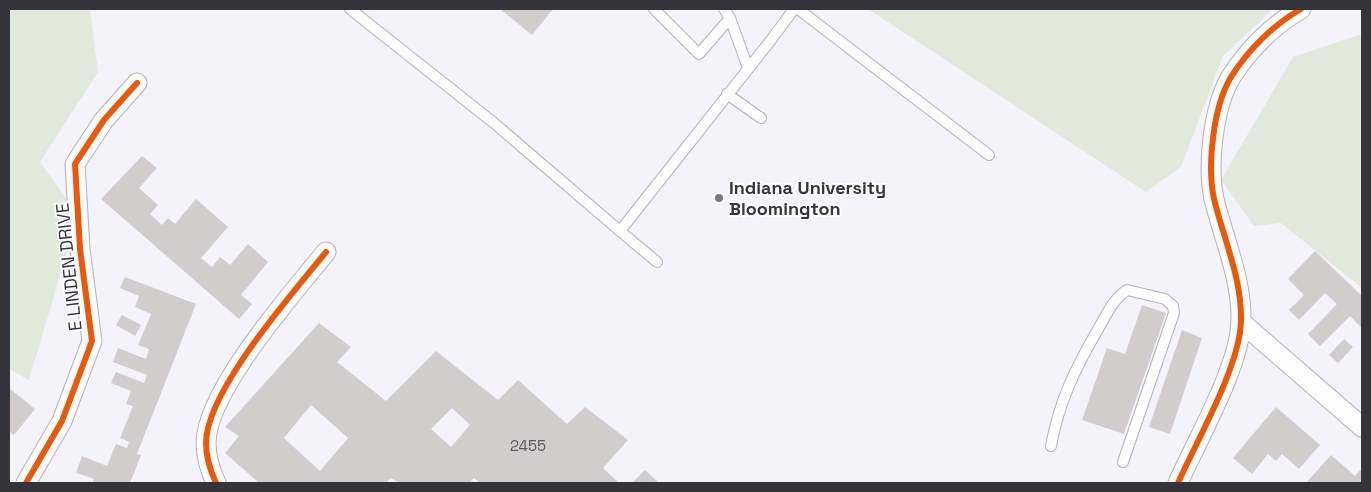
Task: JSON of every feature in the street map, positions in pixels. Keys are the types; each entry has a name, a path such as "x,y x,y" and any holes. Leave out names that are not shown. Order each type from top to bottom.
{"street":[{"path":"1178,483 1230,369 1237,347 1241,322 1238,280 1214,198 1210,167 1216,122 1231,78 1266,33 1301,9"},
{"name":"E LINDEN DRIVE","path":"26,483 62,422 92,342 80,249 75,164 104,120 136,84"},
{"path":"216,483 208,465 206,441 214,413 226,388 268,323 326,252"},
{"path":"1241,322 1362,427"}],"lane":[{"path":"350,9 494,123 657,262"},
{"path":"654,9 699,54 727,13"},
{"path":"620,231 794,9"},
{"path":"798,9 989,156"},
{"path":"727,13 748,68"},
{"path":"727,94 761,118"},
{"path":"1051,446 1054,428 1072,374 1113,303 1127,290 1165,300 1173,306 1174,313 1123,462"}],"shaded area":[{"path":"9,9 90,9 98,72 40,162 78,215 29,380 9,369"},
{"path":"868,9 1273,9 1223,56 1181,167 1146,192"},
{"path":"1362,34 1362,288 1281,223 1254,226 1221,180 1293,57"}],"building":[{"path":"500,9 553,9 532,35"},
{"path":"142,156 157,168 139,188 158,205 150,214 162,225 168,218 175,224 196,199 228,227 201,258 212,267 220,257 230,265 248,244 268,262 241,295 252,304 239,319 101,199"},
{"path":"1315,251 1362,296 1362,328 1350,316 1320,346 1308,334 1337,304 1325,293 1299,320 1289,310 1304,295 1288,279"},
{"path":"125,277 196,304 137,454 141,455 130,483 92,483 94,479 76,473 82,456 107,466 116,444 127,448 129,442 120,438 133,406 126,404 131,391 111,383 116,372 144,383 147,375 113,362 118,348 146,359 149,349 138,345 151,314 135,307 139,296 120,288"},
{"path":"1142,305 1166,313 1124,434 1082,420 1107,348 1125,354"},
{"path":"122,315 141,325 135,336 116,325"},
{"path":"319,323 351,347 337,362 386,401 436,351 498,400 518,380 567,424 585,407 628,440 603,468 619,483 480,483 474,478 469,483 399,483 391,478 386,483 259,483 225,453 239,436 225,427","holes":["311,405 348,438 320,471 284,438","452,408 470,425 451,447 431,429"]},
{"path":"1182,330 1202,338 1170,434 1149,427"},
{"path":"1344,339 1353,347 1338,363 1329,355"},
{"path":"9,388 35,409 14,435 9,431"},
{"path":"1276,407 1320,445 1299,469 1282,454 1276,461 1268,454 1252,474 1233,458"},
{"path":"1331,455 1355,476 1360,470 1362,472 1362,483 1306,483"},
{"path":"645,470 659,483 632,483"}],"cycle path":[{"path":"1178,483 1226,381 1239,339 1241,321 1241,305 1236,275 1212,186 1213,137 1220,104 1231,77 1245,57 1271,30 1301,9"},
{"path":"26,483 62,421 92,341 80,249 75,164 104,120 137,83"},
{"path":"216,483 209,464 206,443 210,422 220,397 254,343 326,252"}],"place":[{"name":"Indiana University Bloomington","path":"719,198"}]}
